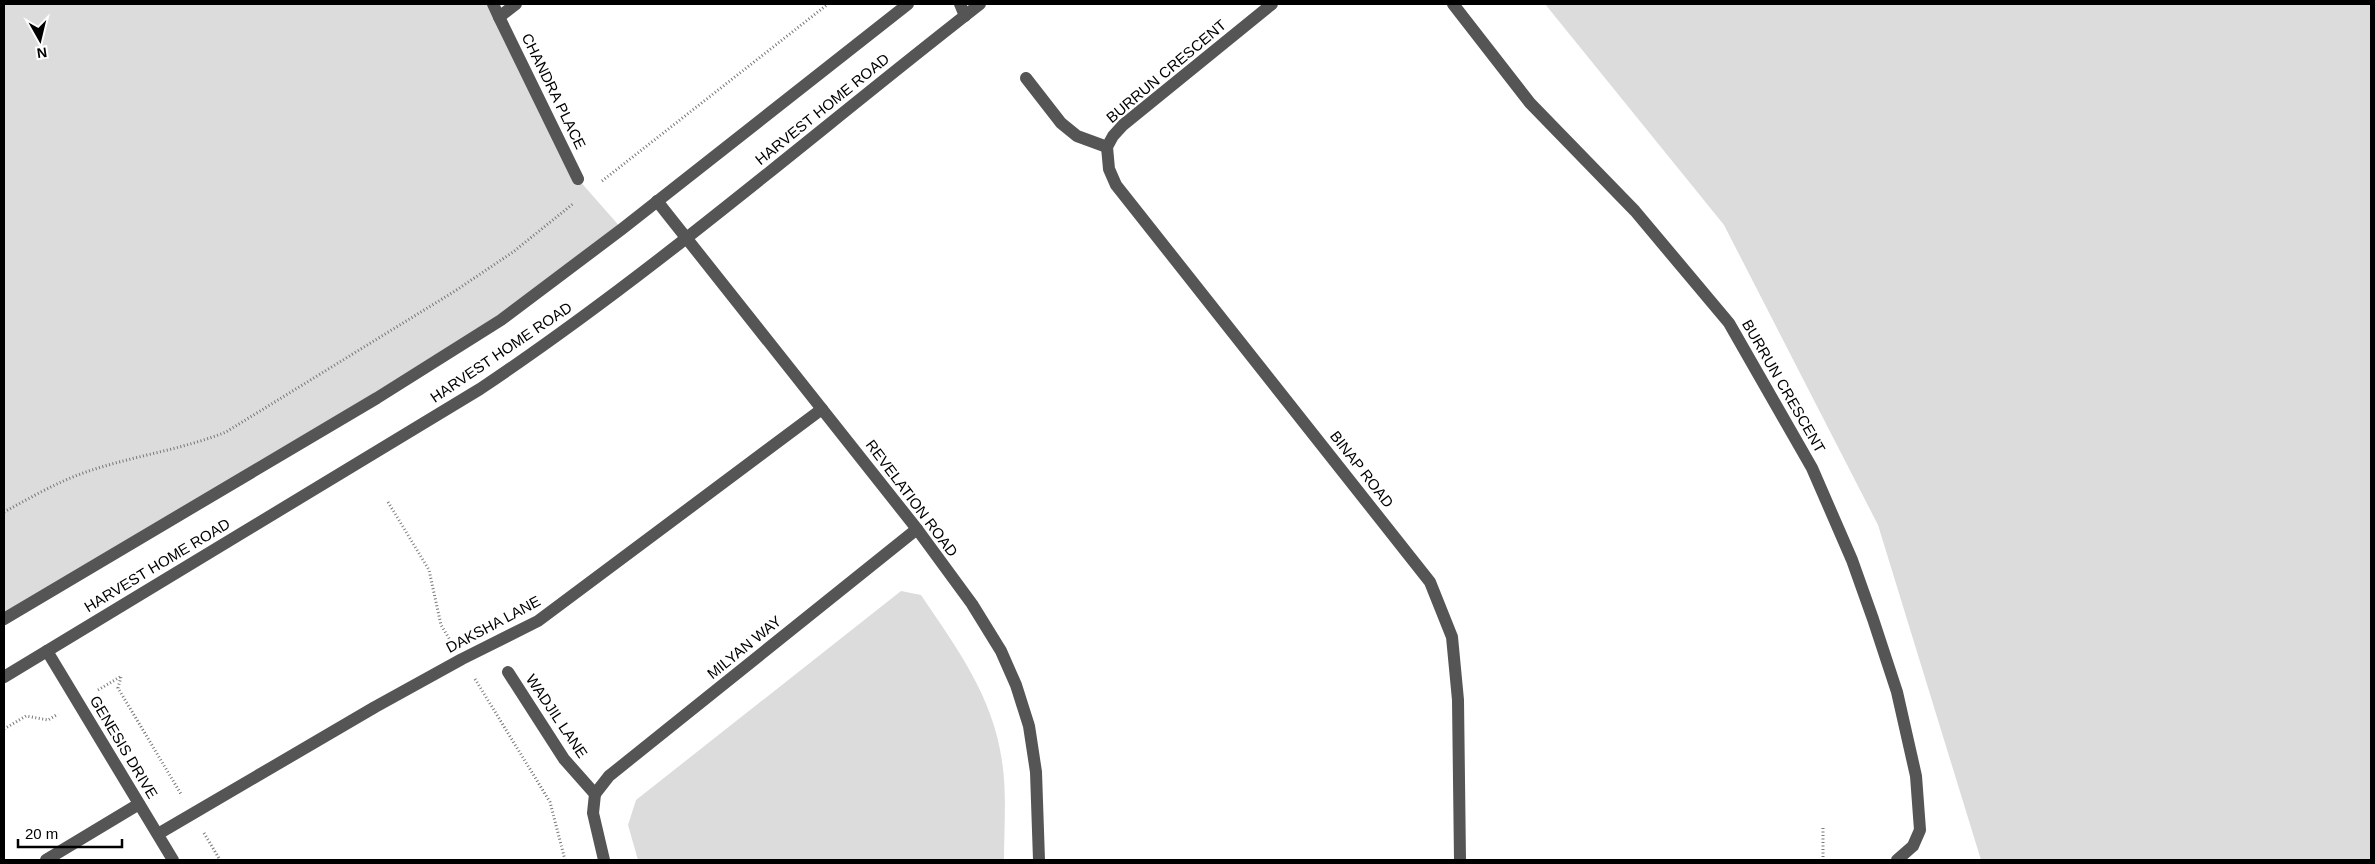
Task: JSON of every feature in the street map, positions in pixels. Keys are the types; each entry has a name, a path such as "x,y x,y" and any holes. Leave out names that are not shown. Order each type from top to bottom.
{"street":[{"name":"CHANDRA PLACE","path":"493,4 578,179"},
{"path":"500,17 516,4"},
{"name":"HARVEST HOME ROAD","path":"4,619 377,398 501,320 657,201 908,4"},
{"name":"HARVEST HOME ROAD","path":"4,677 480,389 541,348 687,238 962,10 980,4"},
{"name":"BURRUN CRESCENT","path":"1107,147 1113,136 1123,125 1272,4"},
{"name":"BURRUN CRESCENT","path":"1454,4 1530,103 1635,211 1729,323 1812,468 1852,560 1873,619 1897,692 1912,757 1919,806 1920,830 1913,846 1897,860"},
{"path":"1026,78 1061,123 1077,136 1107,147"},
{"name":"BINAP ROAD","path":"1107,147 1110,169 1116,185 1430,582 1452,637 1458,700 1460,860"},
{"name":"REVELATION ROAD","path":"657,201 917,530 972,604 1000,651 1016,686 1029,726 1036,772 1039,860"},
{"name":"DAKSHA LANE","path":"158,834 375,707 462,659 538,621 822,409"},
{"name":"MILYAN WAY","path":"595,794 608,776 917,530"},
{"name":"GENESIS DRIVE","path":"47,650 173,860"},
{"name":"WADJIL LANE","path":"508,672 564,759 595,794"},
{"path":"595,794 593,802 594,813 604,860"},
{"path":"46,860 139,804"}],"path":[{"path":"596,186 828,4"},
{"path":"4,512 38,493 86,472 196,444 226,432 455,291 513,252 575,202"},
{"path":"121,677 118,688 220,860"},
{"path":"4,729 26,716 48,720"},
{"path":"1823,828 1823,860"}],"shaded area":[{"path":"4,4 494,4 578,179 622,229 501,320 4,619"},
{"path":"1545,4 2371,4 2371,860 1981,860 1878,525 1724,225"},
{"path":"901,591 921,595 960,653 982,694 997,737 1004,773 1004,860 638,860 628,825 636,800"}]}
